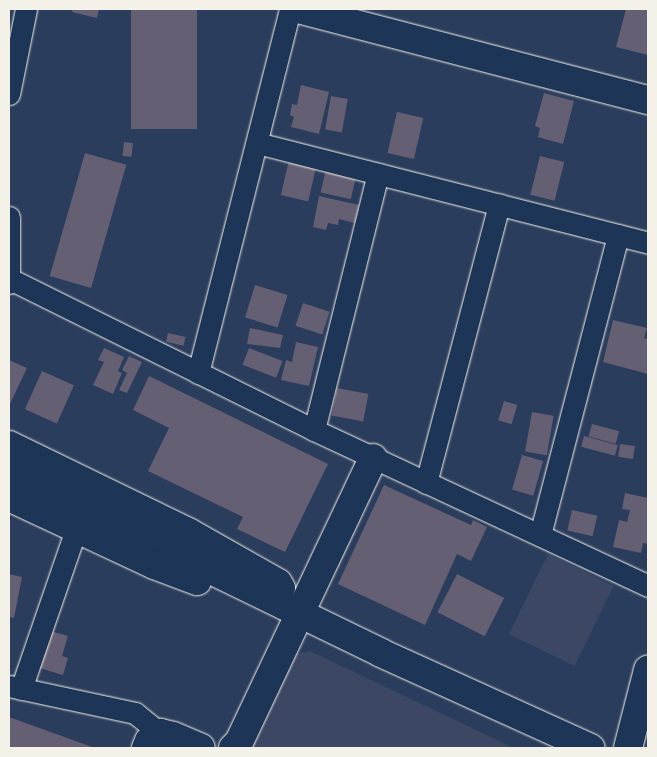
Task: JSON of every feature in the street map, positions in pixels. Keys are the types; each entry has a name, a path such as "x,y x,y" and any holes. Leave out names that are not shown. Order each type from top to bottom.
{"street":[{"path":"9,94 26,9"},
{"path":"198,373 258,143 290,9"},
{"path":"298,9 648,100"},
{"path":"258,143 648,242"},
{"path":"314,430 378,174"},
{"path":"426,483 499,204"},
{"path":"9,217 10,281 314,430 648,586"},
{"path":"540,535 618,235"},
{"path":"9,444 188,532 278,583 300,614"},
{"path":"233,748 239,742 373,458"},
{"path":"9,472 381,653 590,748"},
{"path":"9,497 154,565 269,610 300,614"},
{"path":"76,529 15,687 135,713 153,741 173,736 201,748"},
{"path":"628,748 648,670"}],"shaded area":[{"path":"548,554 614,586 575,666 509,634"},
{"path":"310,651 514,748 250,748 294,654"}],"building":[{"path":"73,9 99,9 97,18 72,12"},
{"path":"131,9 197,9 197,129 131,129"},
{"path":"626,9 648,9 648,55 616,47"},
{"path":"301,85 329,92 319,134 291,127 294,117 290,115 292,104 297,105"},
{"path":"544,93 574,101 563,144 538,137 540,128 535,126"},
{"path":"331,96 348,99 342,132 325,129"},
{"path":"397,112 423,118 414,159 388,153"},
{"path":"124,142 133,143 131,157 123,156"},
{"path":"85,153 126,165 91,288 50,276"},
{"path":"540,156 564,162 555,201 530,195"},
{"path":"289,160 316,166 308,201 281,195"},
{"path":"326,169 356,176 351,199 321,192"},
{"path":"319,196 359,205 355,223 339,219 338,225 328,223 326,230 313,227"},
{"path":"255,285 288,295 278,327 245,318"},
{"path":"303,303 330,312 322,334 296,326"},
{"path":"613,320 647,328 644,338 648,339 648,374 603,362"},
{"path":"250,328 283,335 280,348 247,344"},
{"path":"168,333 186,337 184,346 166,342"},
{"path":"296,342 318,347 309,386 281,380 286,360 292,362"},
{"path":"104,348 124,357 118,371 122,373 113,394 93,385 104,362 98,360"},
{"path":"249,348 283,361 276,378 243,365"},
{"path":"129,356 142,362 127,393 119,390 127,373 122,370"},
{"path":"9,360 27,368 9,406"},
{"path":"42,371 74,385 57,424 25,409"},
{"path":"149,376 328,464 285,552 237,529 243,517 148,471 169,428 133,410"},
{"path":"337,388 368,394 363,422 332,415"},
{"path":"504,401 517,405 512,424 498,420"},
{"path":"532,412 554,416 547,455 525,451"},
{"path":"592,424 619,431 616,444 589,437"},
{"path":"584,436 618,445 615,456 581,447"},
{"path":"620,444 635,446 633,459 618,457"},
{"path":"522,455 543,461 533,496 512,490"},
{"path":"384,485 471,525 473,520 487,527 471,561 457,554 425,625 338,584"},
{"path":"625,493 648,498 648,544 643,543 641,553 613,547 619,520 627,522 630,510 622,509"},
{"path":"572,510 597,516 593,536 567,530"},
{"path":"9,574 22,577 14,618 9,617"},
{"path":"457,574 504,598 485,636 437,612"},
{"path":"47,630 68,636 62,656 68,658 63,675 36,667"},
{"path":"9,717 95,748 9,748"}]}
